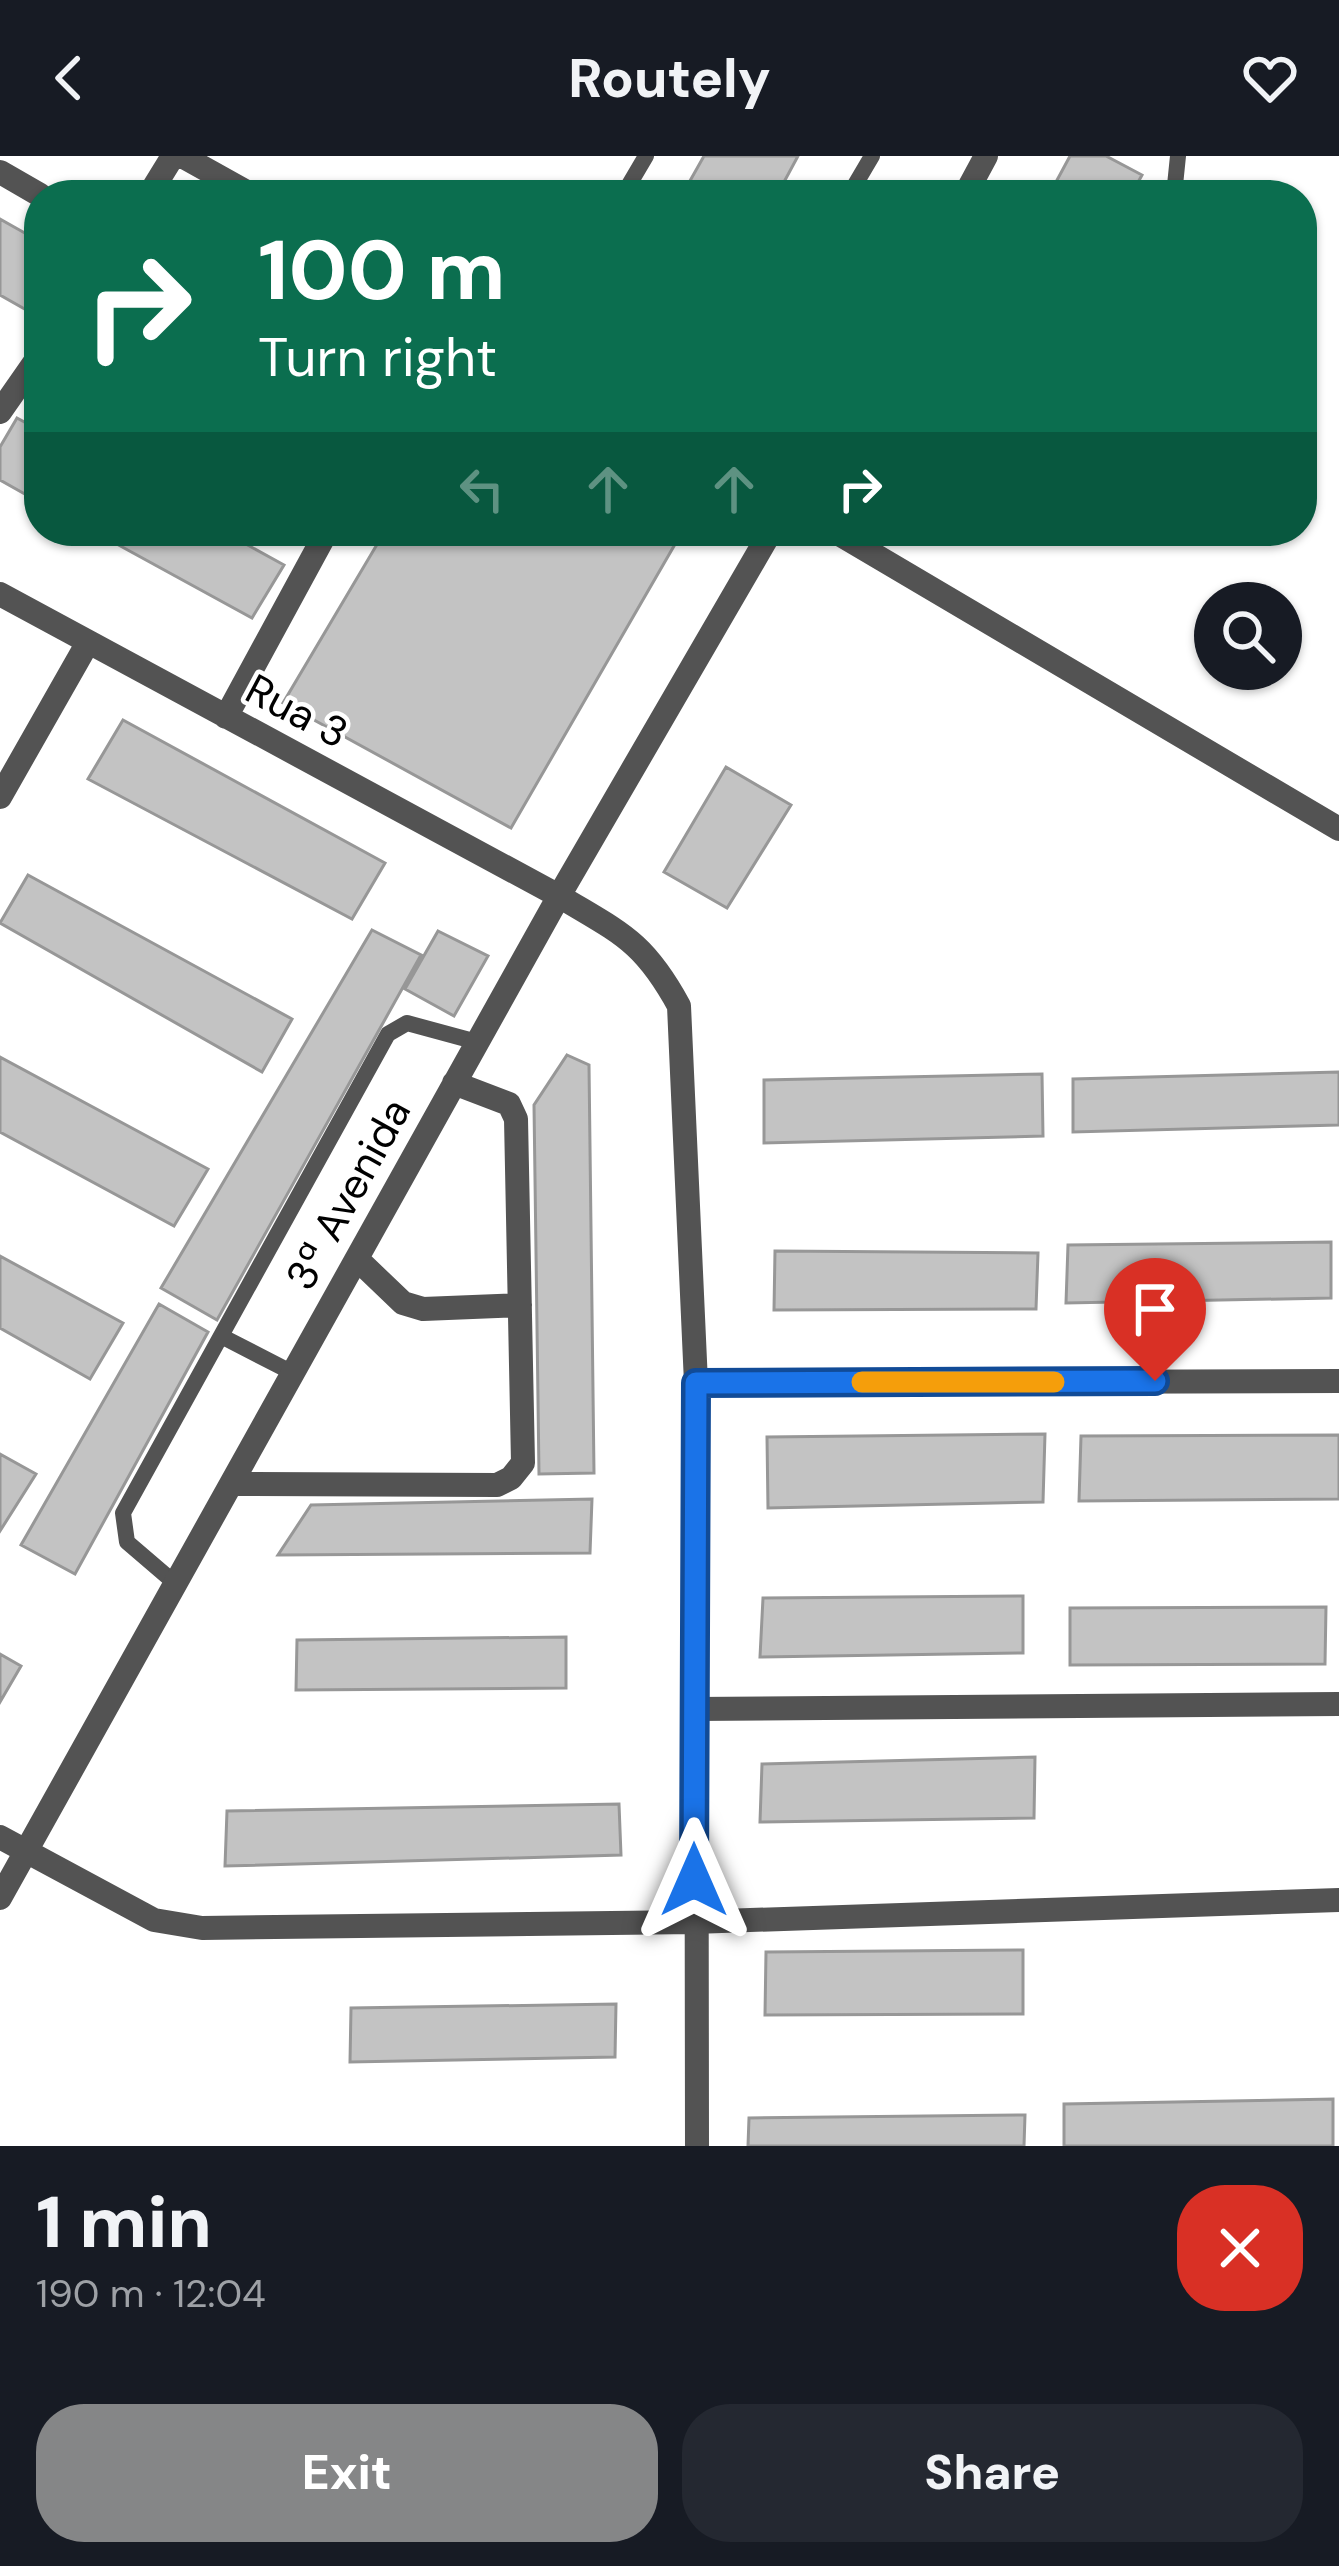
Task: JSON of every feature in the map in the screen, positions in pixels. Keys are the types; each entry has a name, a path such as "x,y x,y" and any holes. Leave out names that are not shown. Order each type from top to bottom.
{"street":[{"path":"160,180 178,156 224,180"},
{"path":"0,412 24,378"},
{"path":"226,717 319,546"},
{"name":"3ª Avenida","path":"0,1898 559,896 762,546"},
{"path":"870,546 1339,829"},
{"name":"Rua 3","path":"0,594 631,939 657,965 679,1006 696,1383 697,2146"},
{"path":"0,796 87,644"},
{"path":"231,1484 496,1485 511,1478 523,1463 516,1119 509,1104 454,1084"},
{"path":"357,1258 403,1303 423,1309 520,1305"},
{"path":"696,1383 1339,1381"},
{"path":"694,1709 1339,1704"},
{"path":"0,1837 154,1920 202,1928 694,1922 1339,1900"}],"lane":[{"path":"176,1584 127,1542 123,1514 388,1034 406,1023 477,1042"},
{"path":"221,1336 293,1372"}],"building":[{"path":"704,156 798,156 785,180 690,180"},
{"path":"1070,156 1106,156 1142,175 1139,180 1057,180"},
{"path":"0,219 24,233 24,309 0,295"},
{"path":"17,418 24,422 24,494 0,480 0,447"},
{"path":"120,546 249,546 284,565 252,618"},
{"path":"376,546 674,546 511,828 283,703"},
{"path":"123,720 385,863 352,919 88,779"},
{"path":"726,767 791,805 727,908 664,872"},
{"path":"28,875 292,1019 262,1072 0,923"},
{"path":"372,930 421,955 217,1320 161,1288"},
{"path":"438,931 488,956 454,1016 405,989"},
{"path":"567,1055 589,1065 594,1473 539,1474 534,1105"},
{"path":"0,1057 208,1169 174,1226 0,1132"},
{"path":"1339,1072 1339,1125 1073,1132 1073,1079"},
{"path":"1042,1074 1043,1136 764,1143 764,1080"},
{"path":"1331,1242 1331,1298 1066,1303 1068,1245"},
{"path":"775,1251 1038,1253 1036,1309 774,1310"},
{"path":"0,1256 123,1323 90,1379 0,1328"},
{"path":"159,1304 208,1332 75,1574 21,1545"},
{"path":"1045,1434 1043,1502 768,1508 767,1437"},
{"path":"1339,1435 1339,1499 1079,1501 1081,1436"},
{"path":"0,1454 36,1474 0,1531"},
{"path":"592,1499 590,1553 278,1555 311,1505"},
{"path":"1023,1596 1023,1653 760,1657 763,1598"},
{"path":"1326,1607 1325,1664 1070,1665 1070,1608"},
{"path":"566,1637 566,1688 296,1690 297,1640"},
{"path":"0,1654 21,1666 0,1702"},
{"path":"1035,1757 1034,1818 760,1822 762,1764"},
{"path":"619,1804 621,1855 225,1866 227,1811"},
{"path":"1023,1950 1023,2014 765,2015 766,1952"},
{"path":"616,2004 615,2057 350,2062 351,2008"},
{"path":"1333,2099 1333,2146 1064,2146 1064,2104"},
{"path":"1025,2115 1024,2146 748,2146 749,2118"}],"slow traffic":[{"path":"862,1382 1054,1382"}],"route":[{"path":"694,1880 696,1383 1155,1381"}]}
